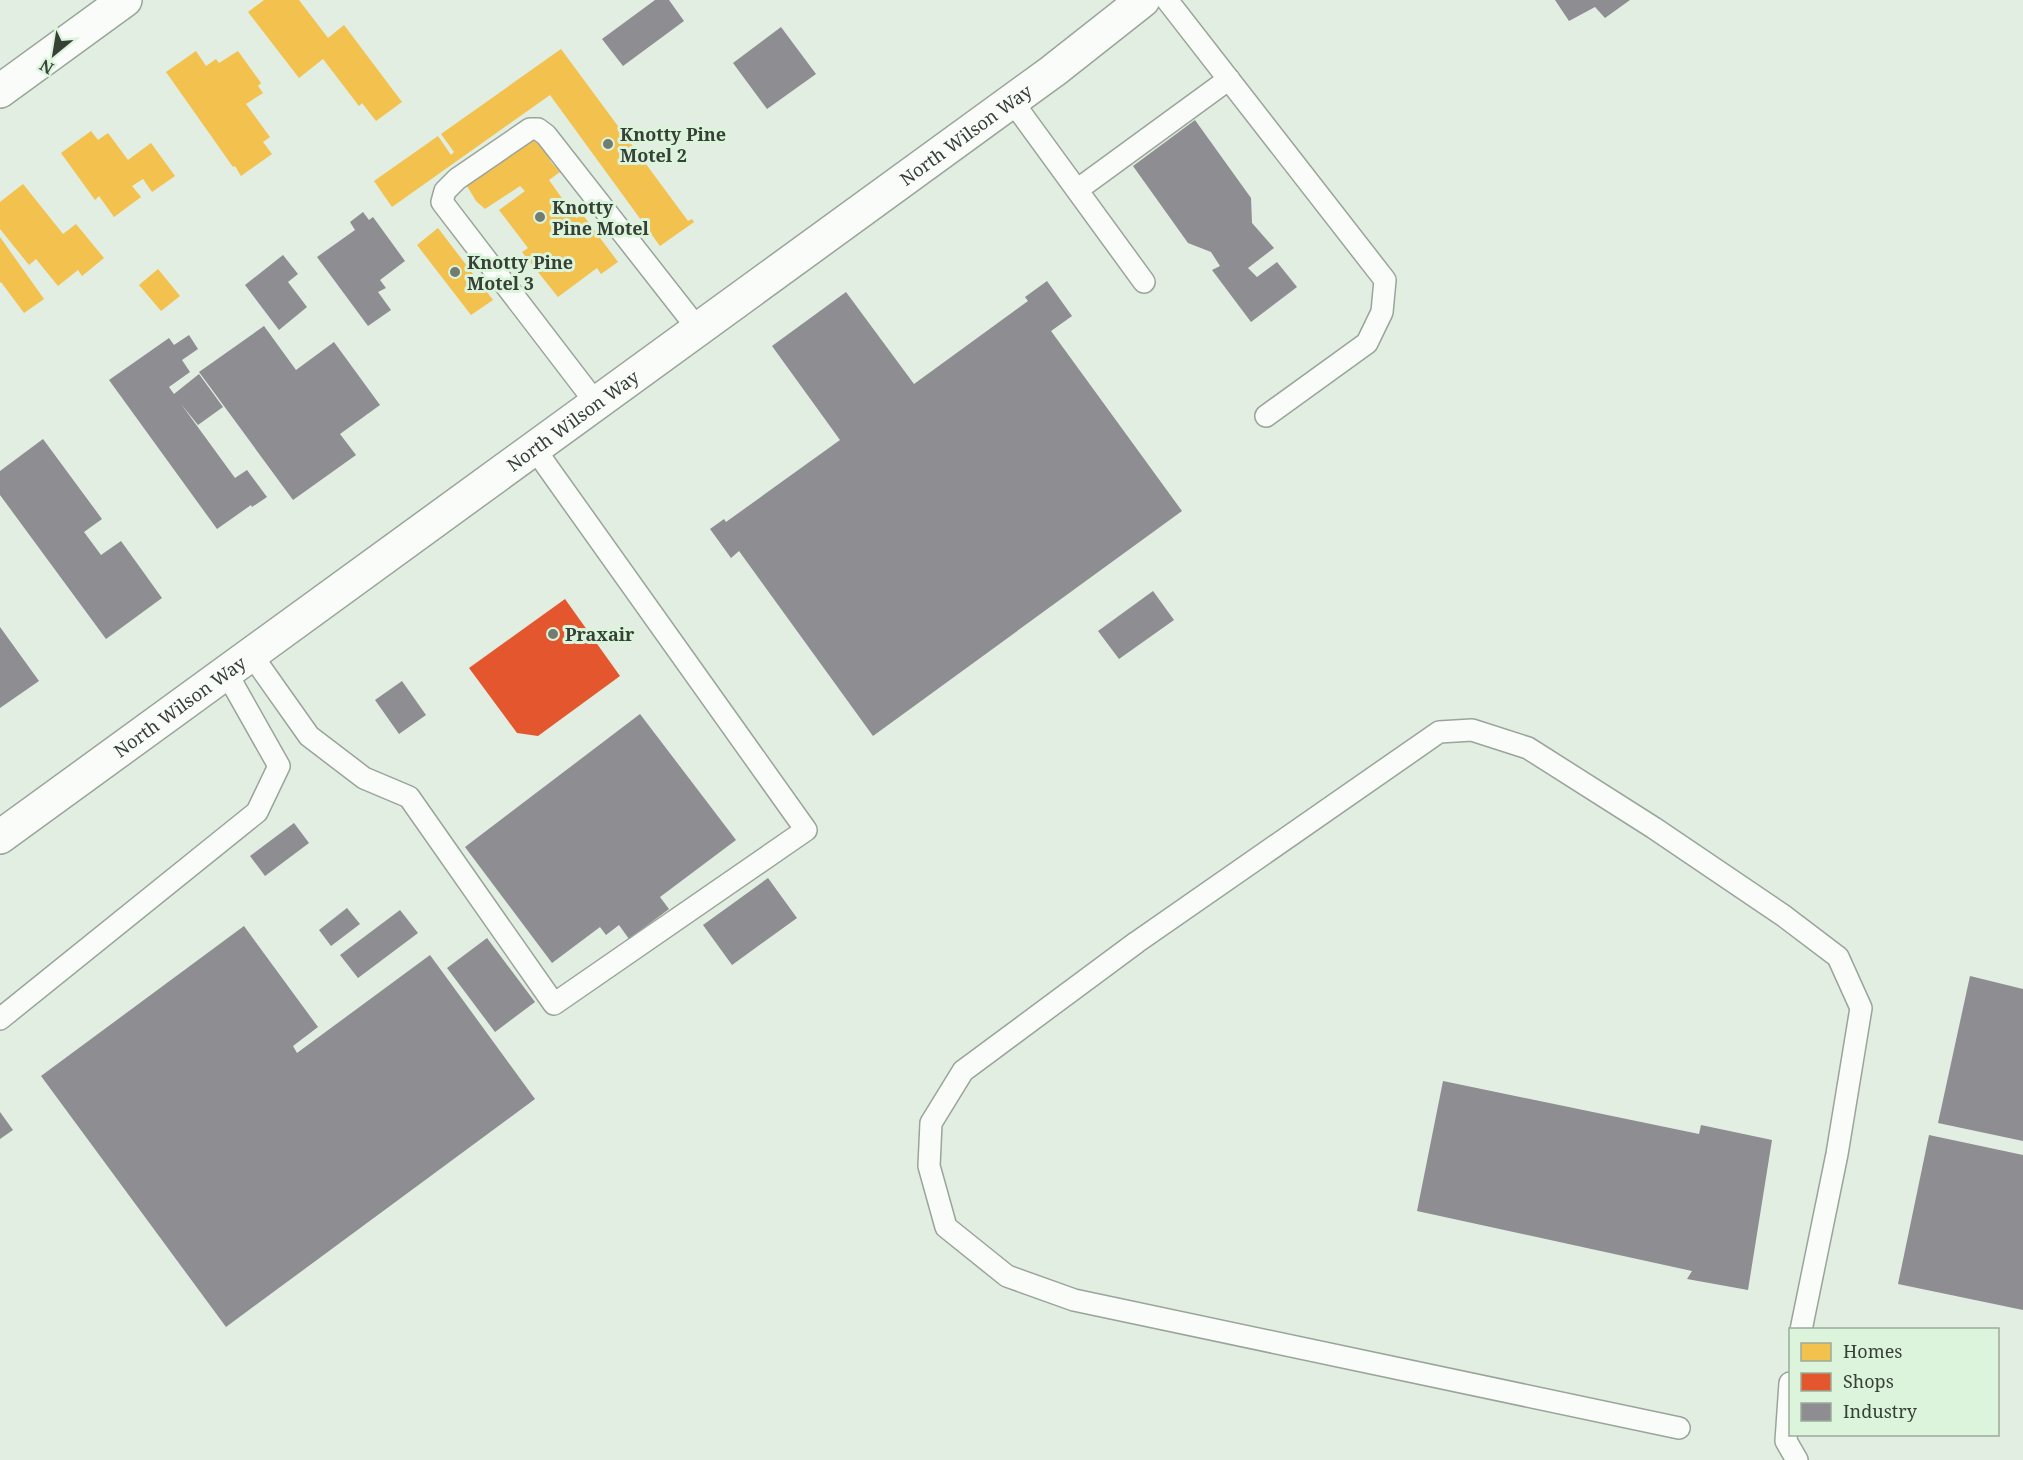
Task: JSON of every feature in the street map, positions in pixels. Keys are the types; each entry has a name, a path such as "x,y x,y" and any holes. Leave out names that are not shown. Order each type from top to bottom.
{"main road":[{"path":"0,92 125,0"},
{"name":"North Wilson Way","path":"0,837 1012,101 1143,0"}],"lane":[{"path":"1167,0 1385,280 1382,312 1367,343 1266,416"},
{"path":"1077,190 1229,79"},
{"path":"1012,101 1144,282"},
{"path":"596,403 442,202 445,191 457,179 530,129 538,129 546,135 698,329"},
{"path":"238,663 309,736 364,778 410,797 554,1004 806,830 534,448"},
{"path":"0,1019 257,812 279,766 238,663"},
{"path":"1679,1428 1074,1300 1007,1276 946,1227 929,1166 931,1123 963,1071 1137,942 1440,732 1472,730 1528,748 1654,828 1784,916 1838,957 1861,1008 1837,1154 1801,1328"},
{"path":"1789,1406 1786,1441 1797,1460"}],"building: Homes":[{"path":"264,0 299,0 328,38 344,25 402,102 376,121 362,103 359,106 323,59 299,78 248,12"},
{"name":"Knotty Pine Motel 2","path":"561,49 688,221 692,219 694,222 660,246 550,95 392,207 374,181 438,136 451,155 454,152 441,134"},
{"path":"196,51 206,66 216,59 219,63 238,51 261,83 258,86 263,93 246,104 270,137 263,142 272,154 241,176 166,72"},
{"path":"91,131 98,140 108,133 128,160 151,143 175,176 152,192 143,179 132,186 141,197 114,217 99,196 95,200 61,153"},
{"name":"Knotty Pine Motel","path":"533,138 545,150 551,162 560,172 549,180 576,218 583,215 618,262 601,274 597,268 558,297 522,252 528,248 499,210 525,191 520,186 485,209 476,201 467,186"},
{"path":"23,184 63,234 76,224 104,258 82,276 78,270 58,286 36,259 29,265 0,229 0,202"},
{"name":"Knotty Pine Motel 3","path":"438,228 493,300 471,315 417,245"},
{"path":"0,237 44,299 24,313 0,283"},
{"path":"158,269 180,296 161,311 139,285"}],"building: Shops":[{"name":"Praxair","path":"565,599 620,676 538,736 517,733 469,668"}],"building: Industry":[{"path":"655,0 669,0 684,21 623,66 602,39"},
{"path":"1555,0 1630,0 1605,18 1595,7 1569,21"},
{"path":"781,27 816,74 767,109 733,63"},
{"path":"1195,120 1251,198 1252,223 1274,248 1248,268 1257,277 1277,262 1297,287 1251,322 1212,270 1220,266 1211,252 1188,243 1133,166"},
{"path":"363,212 369,220 373,217 405,261 380,280 386,288 378,292 391,310 368,326 317,257 355,230 350,222"},
{"path":"283,255 298,274 288,282 307,307 279,330 245,285"},
{"path":"1047,281 1072,316 1051,331 1182,511 873,736 739,551 731,558 710,529 724,519 726,522 840,440 772,346 846,292 914,384 1028,301 1025,297"},
{"path":"264,326 296,370 334,342 380,405 340,434 356,455 293,500 199,372"},
{"path":"189,335 198,349 182,360 190,372 169,387 174,394 199,374 223,407 198,425 181,404 235,478 247,470 267,497 252,507 251,505 217,529 109,380 169,338 174,345"},
{"path":"43,439 102,519 84,532 101,555 121,541 162,598 106,639 0,495 0,471"},
{"path":"1153,591 1174,620 1119,659 1098,631"},
{"path":"0,627 39,681 0,708"},
{"path":"402,681 426,715 399,734 375,700"},
{"path":"640,714 736,840 660,897 669,909 629,939 619,925 606,935 600,927 552,963 465,847"},
{"path":"294,823 309,843 265,876 250,856"},
{"path":"768,878 797,918 732,965 703,925"},
{"path":"347,908 360,924 331,946 319,930"},
{"path":"400,910 418,933 358,978 340,955"},
{"path":"244,926 318,1027 293,1046 297,1053 430,955 535,1099 226,1327 41,1076"},
{"path":"487,938 535,1002 495,1032 447,968"},
{"path":"1970,976 2023,989 2023,1141 1938,1123"},
{"path":"1443,1081 1699,1134 1701,1125 1772,1140 1748,1290 1687,1279 1692,1271 1417,1211"},
{"path":"0,1112 13,1130 0,1139"},
{"path":"1929,1135 2023,1155 2023,1310 1898,1284"}],"place":[{"name":"Knotty Pine Motel 2","path":"608,144"},
{"name":"Knotty Pine Motel","path":"540,217"},
{"name":"Knotty Pine Motel 3","path":"455,272"},
{"name":"Praxair","path":"553,634"}]}
